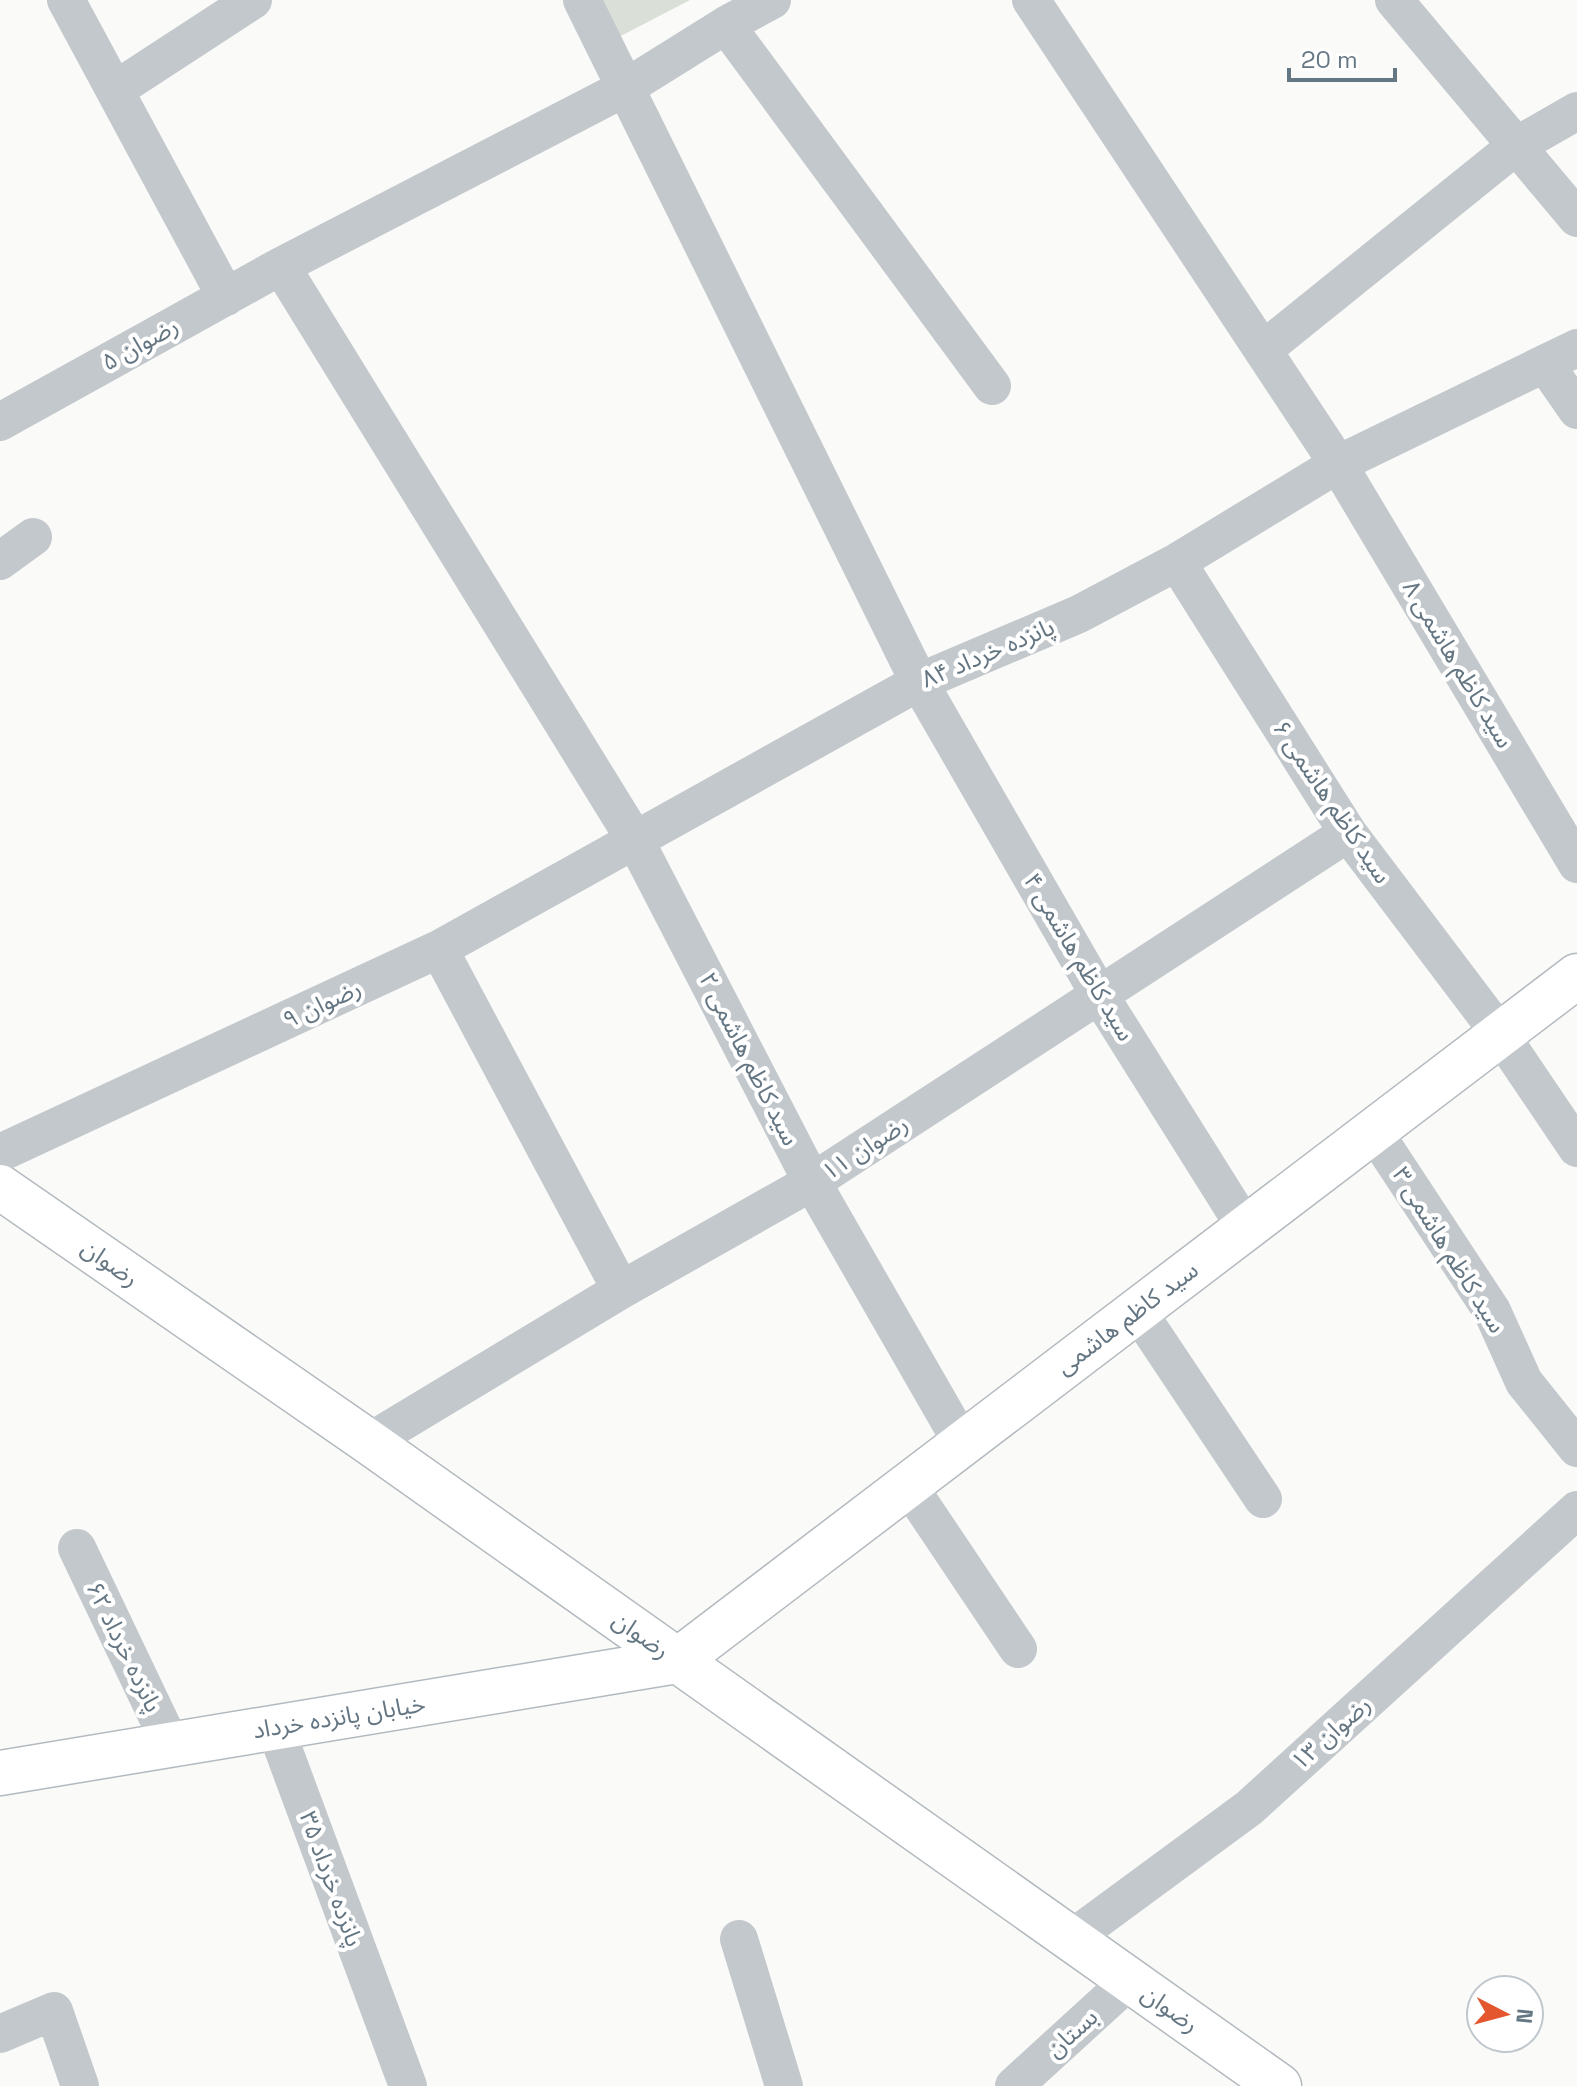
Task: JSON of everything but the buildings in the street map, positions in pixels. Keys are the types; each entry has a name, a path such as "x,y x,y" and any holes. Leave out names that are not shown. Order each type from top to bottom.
{"street":[{"path":"66,0 226,297"},
{"path":"115,90 253,0"},
{"name":"سید کاظم هاشمی ۴","path":"582,0 919,682 1100,996 1245,1227"},
{"name":"رضوان ۵","path":"0,422 281,266 625,88 772,0"},
{"name":"سید کاظم هاشمی ۸","path":"1031,0 1338,464 1577,864"},
{"path":"1394,0 1577,218"},
{"path":"726,25 992,386"},
{"path":"1263,350 1516,146 1577,111"},
{"name":"سید کاظم هاشمی ۲","path":"281,266 635,840 812,1182 962,1443"},
{"path":"1561,356 1577,410"},
{"name":"پانزده خرداد ۸۴","path":"635,840 919,682 1079,614 1177,562 1338,464 1561,356"},
{"path":"0,561 33,537"},
{"name":"سید کاظم هاشمی ۶","path":"1177,562 1348,833 1500,1034 1577,1148"},
{"name":"رضوان ۱۱","path":"369,1442 621,1290 812,1182 1348,833"},
{"name":"رضوان ۹","path":"0,1153 439,949 635,840"},
{"path":"439,949 621,1290"},
{"name":"سید کاظم هاشمی","path":"677,1661 1577,976"},
{"name":"سید کاظم هاشمی ۳","path":"1373,1130 1492,1311 1524,1382 1577,1448"},
{"name":"رضوان","path":"0,1187 369,1442 1279,2086"},
{"path":"1137,1310 1263,1499"},
{"path":"908,1485 1018,1649"},
{"name":"رضوان ۱۳","path":"1071,1939 1249,1808 1577,1510"},
{"name":"پانزده خرداد ۶۲","path":"77,1548 171,1745"},
{"name":"خیابان پانزده خرداد","path":"0,1773 677,1661"},
{"name":"پانزده خرداد ۳۵","path":"275,1727 408,2086"},
{"path":"739,1939 784,2086"},
{"name":"بستان","path":"1014,2086 1129,1981"},
{"path":"0,2034 54,2011 80,2086"}],"shaded area":[{"path":"597,0 690,0 617,38"}]}
